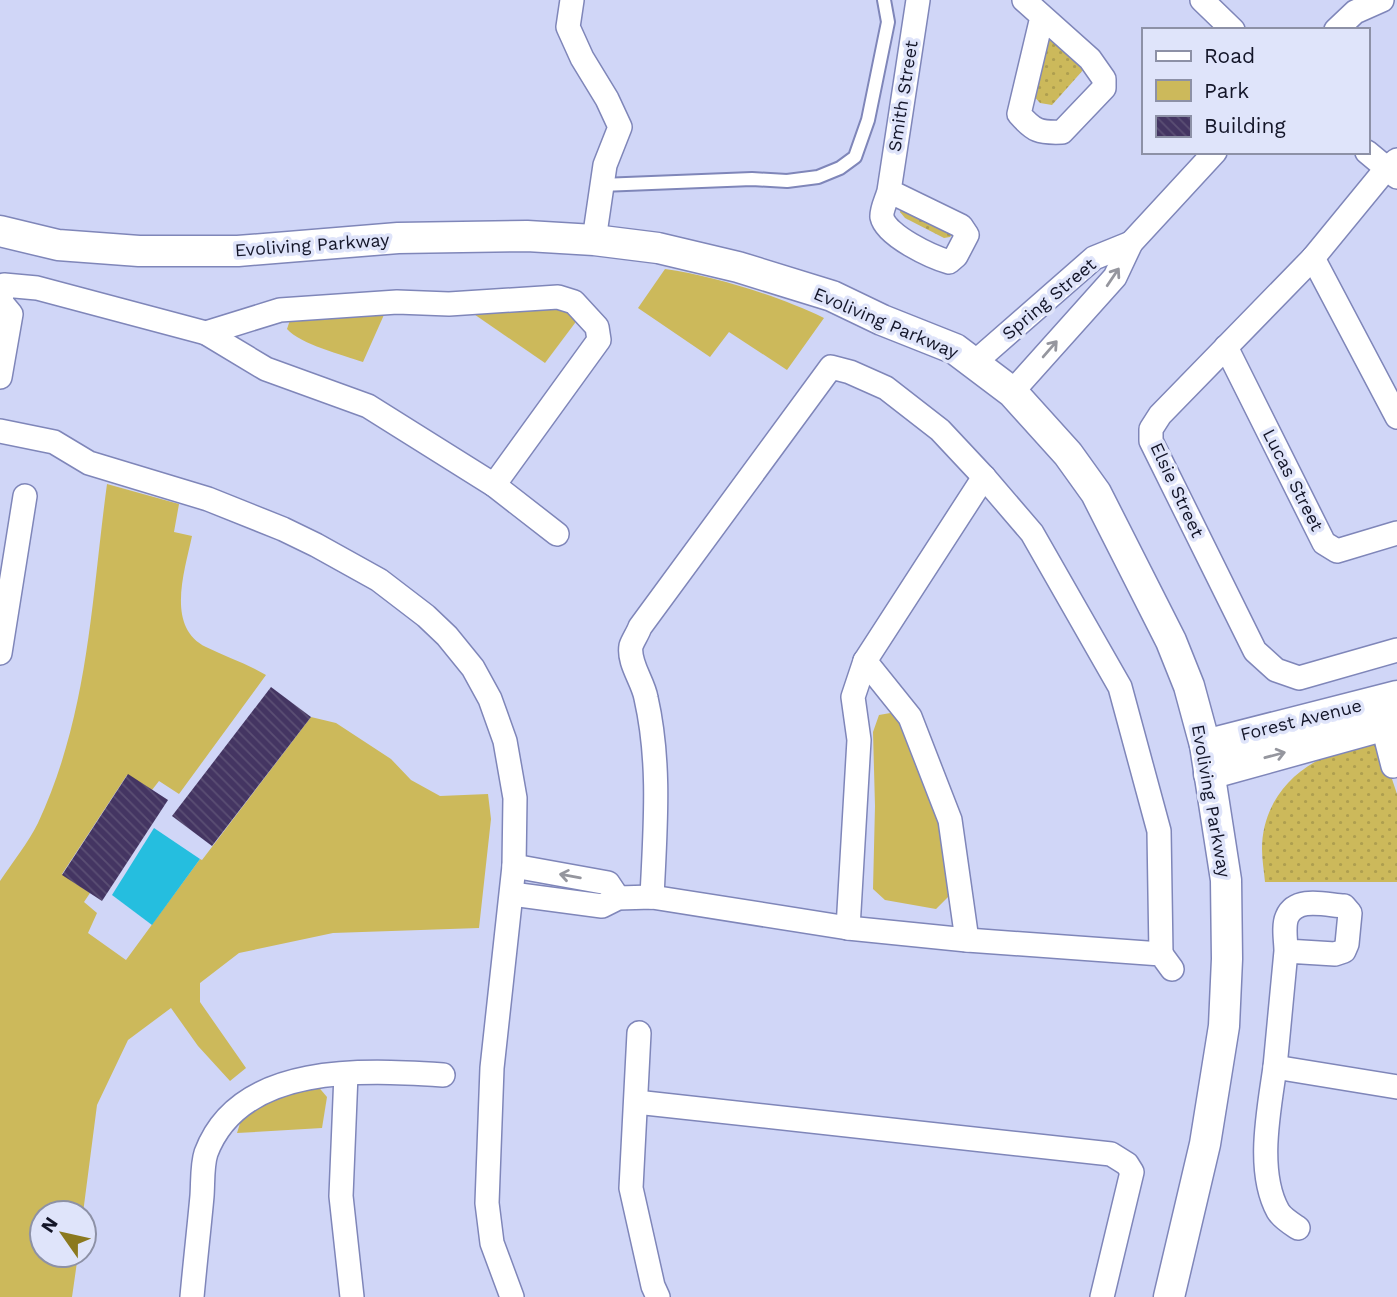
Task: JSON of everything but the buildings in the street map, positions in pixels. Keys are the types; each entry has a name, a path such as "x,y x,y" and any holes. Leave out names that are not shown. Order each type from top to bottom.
{"street":[{"path":"572,0 568,27 620,127 605,165 594,240"},
{"name":"Smith Street","path":"889,191 918,0"},
{"path":"1024,0 1090,59 1104,79 1104,88 1062,132 1043,133 1030,127 1018,114 1042,17"},
{"path":"1202,0 1231,28"},
{"path":"1338,28 1355,12 1382,0"},
{"path":"1369,153 1393,169"},
{"name":"Spring Street","path":"1013,392 1115,277 1130,243 1213,154"},
{"name":"Elsie Street","path":"1393,169 1313,258 1160,415 1151,429 1151,441 1255,651 1276,670 1299,678 1397,650"},
{"name":"Evoliving Parkway","path":"0,231 58,245 139,251 238,251 398,238 527,236 594,240 658,248 738,267 832,296 882,320 955,349 1013,392 1068,454 1097,494 1171,641 1189,687 1207,759 1226,880 1224,1027 1205,1144 1169,1297"},
{"name":"Spring Street","path":"974,363 1094,258 1130,243"},
{"path":"1313,258 1397,417"},
{"path":"0,377 11,314 0,302 4,285 37,288 206,333 266,369 368,406 494,485 557,534"},
{"path":"206,333 279,310 397,302 449,304 558,297 574,302 597,327 599,340 494,485"},
{"name":"Lucas Street","path":"1226,347 1324,542 1337,551 1397,533"},
{"path":"512,894 602,906 618,898 652,897 848,928 1166,962 1159,831 1120,687 1032,533 940,430 886,388 850,372 831,367 823,376 640,627 631,647 632,661 646,695 655,751 657,799 652,897"},
{"path":"0,431 54,442 89,463 208,499 284,529 379,580 426,616 447,636 473,668 494,709 505,741 515,798 512,894 492,1069 487,1203 492,1243 512,1297"},
{"path":"848,928 859,740 853,697 865,661 984,477"},
{"path":"0,653 6,575 25,496"},
{"path":"865,661 910,717 950,820 967,940"},
{"path":"1388,711 1396,769"},
{"name":"Forest Avenue","path":"1207,759 1388,711"},
{"path":"514,866 608,883 618,898"},
{"path":"1286,951 1265,1139 1269,1188 1279,1214 1298,1228"},
{"path":"639,1033 631,1188 653,1286 658,1297"},
{"path":"1275,1067 1397,1087"},
{"path":"191,1297 205,1155 234,1111 257,1094 307,1078 375,1070 443,1075"},
{"path":"346,1074 341,1196 352,1297"},
{"path":"636,1102 1111,1154 1127,1164 1132,1172 1102,1297"}],"lane":[{"path":"601,185 693,180 787,181 818,177 840,167 855,157 868,120 888,22 884,0"}],"green space":[{"path":"1055,32 1084,69 1052,105 1040,103 1031,93 1045,37"},
{"path":"901,204 955,232 944,238 905,218 900,212"},
{"path":"665,269 746,288 824,318 787,370 729,332 710,357 638,308"},
{"path":"455,301 557,301 576,312 575,323 545,363"},
{"path":"387,308 363,362 311,344 287,329 290,320"},
{"path":"107,484 179,504 174,532 192,536 181,597 186,626 193,638 206,647 266,675 179,794 159,781 152,790 127,775 62,874 90,893 84,902 97,913 88,933 126,960 200,859 202,860 311,717 336,723 391,759 411,780 440,796 488,794 491,819 479,928 333,933 239,953 200,983 200,1002 246,1068 230,1081 198,1046 171,1008 128,1040 97,1105 85,1199 28,1199 28,1269 76,1269 72,1297 0,1297 0,881 38,823 55,782 78,699 92,614"},
{"path":"896,712 935,809 947,865 948,897 936,909 885,900 873,889 873,732 879,715"},
{"path":"1380,743 1397,794 1397,882 1265,882 1263,833 1280,792 1301,771 1327,756"},
{"path":"316,1084 327,1097 322,1128 237,1133 241,1120 252,1107"}],"water":[{"path":"154,828 200,859 152,925 112,895"}]}
